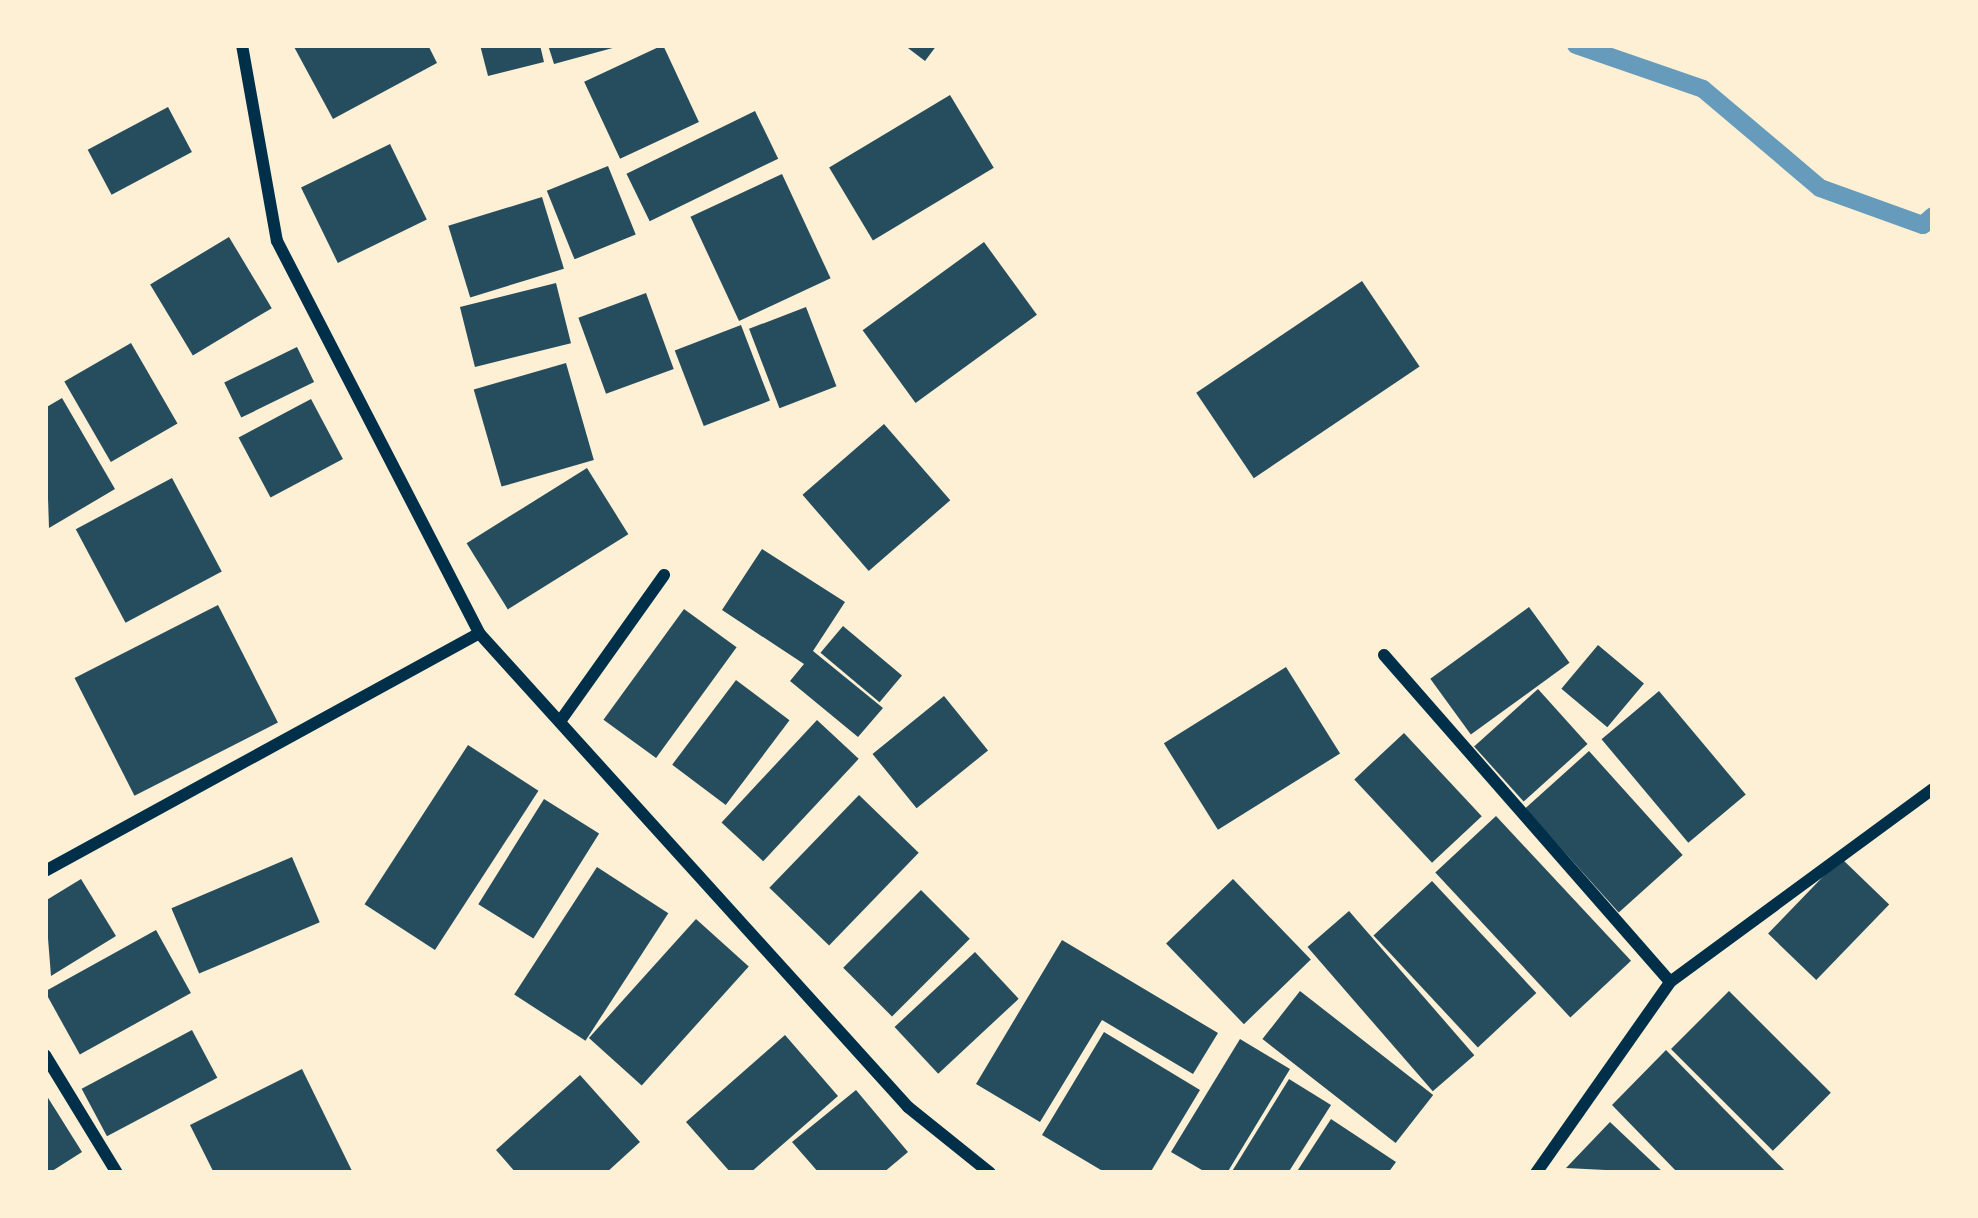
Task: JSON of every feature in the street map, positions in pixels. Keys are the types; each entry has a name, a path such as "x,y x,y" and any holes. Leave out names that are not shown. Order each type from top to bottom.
{"street":[{"path":"242,45 278,241 479,633 908,1107 990,1173"},
{"path":"561,720 664,574"},
{"path":"45,871 479,633"},
{"path":"1384,655 1670,982"},
{"path":"1537,1173 1670,982 1933,789"},
{"path":"45,1055 117,1173"}],"building":[{"path":"293,45 428,45 437,63 333,119"},
{"path":"480,45 540,45 544,62 488,76"},
{"path":"548,45 620,45 620,46 554,64"},
{"path":"663,45 699,122 620,159 584,82"},
{"path":"904,45 937,45 925,61"},
{"path":"950,95 994,168 873,240 829,168"},
{"path":"168,107 192,152 112,195 88,150"},
{"path":"755,111 778,159 650,221 626,174"},
{"path":"390,144 427,219 338,263 301,187"},
{"path":"608,166 636,235 575,259 547,191"},
{"path":"782,174 831,278 739,321 690,217"},
{"path":"542,197 564,269 470,297 448,226"},
{"path":"229,237 272,308 193,356 150,284"},
{"path":"984,242 1037,315 916,403 863,330"},
{"path":"1362,281 1420,366 1254,478 1196,393"},
{"path":"556,283 571,343 475,367 460,307"},
{"path":"646,293 674,369 606,394 578,318"},
{"path":"806,307 836,386 780,408 749,329"},
{"path":"741,325 770,401 704,426 675,350"},
{"path":"131,343 178,424 111,462 64,382"},
{"path":"297,347 314,382 241,418 224,383"},
{"path":"566,363 594,460 502,487 474,389"},
{"path":"62,398 115,489 49,528 45,408"},
{"path":"311,399 343,459 271,498 239,437"},
{"path":"884,424 950,500 869,571 802,495"},
{"path":"587,468 628,534 508,609 467,543"},
{"path":"172,478 222,572 126,623 76,529"},
{"path":"762,549 845,602 813,651 883,708 858,737 790,681 804,664 722,610"},
{"path":"218,605 278,723 134,796 75,678"},
{"path":"1529,607 1570,663 1471,735 1430,679"},
{"path":"684,609 737,647 656,758 603,720"},
{"path":"843,626 902,675 879,702 821,653"},
{"path":"1598,645 1644,684 1607,727 1561,689"},
{"path":"1286,667 1340,754 1218,830 1164,743"},
{"path":"736,680 790,720 726,805 672,765"},
{"path":"1538,689 1588,744 1524,802 1474,747"},
{"path":"1659,691 1746,794 1688,843 1602,739"},
{"path":"944,696 988,750 917,808 873,754"},
{"path":"817,720 859,759 763,861 722,822"},
{"path":"1404,733 1482,816 1432,863 1354,779"},
{"path":"468,745 538,791 435,950 365,904"},
{"path":"1589,751 1683,855 1619,913 1525,809"},
{"path":"859,795 919,853 829,945 769,888"},
{"path":"544,799 599,833 533,939 478,904"},
{"path":"1496,816 1631,961 1570,1017 1435,873"},
{"path":"292,857 320,922 199,974 171,908"},
{"path":"1841,858 1889,905 1816,980 1768,934"},
{"path":"597,867 668,913 586,1041 514,994"},
{"path":"81,879 116,936 51,976 45,901"},
{"path":"1233,879 1311,960 1244,1024 1166,944"},
{"path":"1432,881 1536,993 1478,1047 1373,936"},
{"path":"921,890 970,939 892,1017 843,968"},
{"path":"1349,911 1474,1055 1433,1091 1307,947"},
{"path":"696,919 749,967 642,1085 589,1038"},
{"path":"156,930 191,993 80,1055 45,992"},
{"path":"1062,940 1218,1033 1193,1074 1102,1020 1040,1122 976,1084"},
{"path":"975,952 1019,999 938,1074 895,1027"},
{"path":"1300,991 1433,1095 1396,1143 1262,1039"},
{"path":"1729,991 1831,1093 1773,1151 1671,1049"},
{"path":"192,1030 217,1078 107,1136 82,1089"},
{"path":"1104,1032 1200,1090 1150,1173 1106,1173 1042,1135"},
{"path":"785,1035 838,1096 750,1173 731,1173 686,1122"},
{"path":"1240,1039 1290,1069 1227,1173 1207,1173 1171,1152"},
{"path":"1666,1050 1787,1173 1678,1173 1612,1105"},
{"path":"302,1069 353,1173 214,1173 190,1125"},
{"path":"580,1075 640,1142 606,1173 516,1173 496,1150"},
{"path":"1289,1079 1331,1105 1288,1173 1231,1173"},
{"path":"856,1090 908,1152 883,1173 819,1173 792,1142"},
{"path":"45,1093 82,1152 49,1173 45,1173"},
{"path":"1331,1119 1396,1162 1388,1173 1296,1173"},
{"path":"1610,1122 1664,1173 1566,1168"}],"waterway":[{"path":"1576,45 1703,89 1820,188 1923,225 1933,216"}]}
